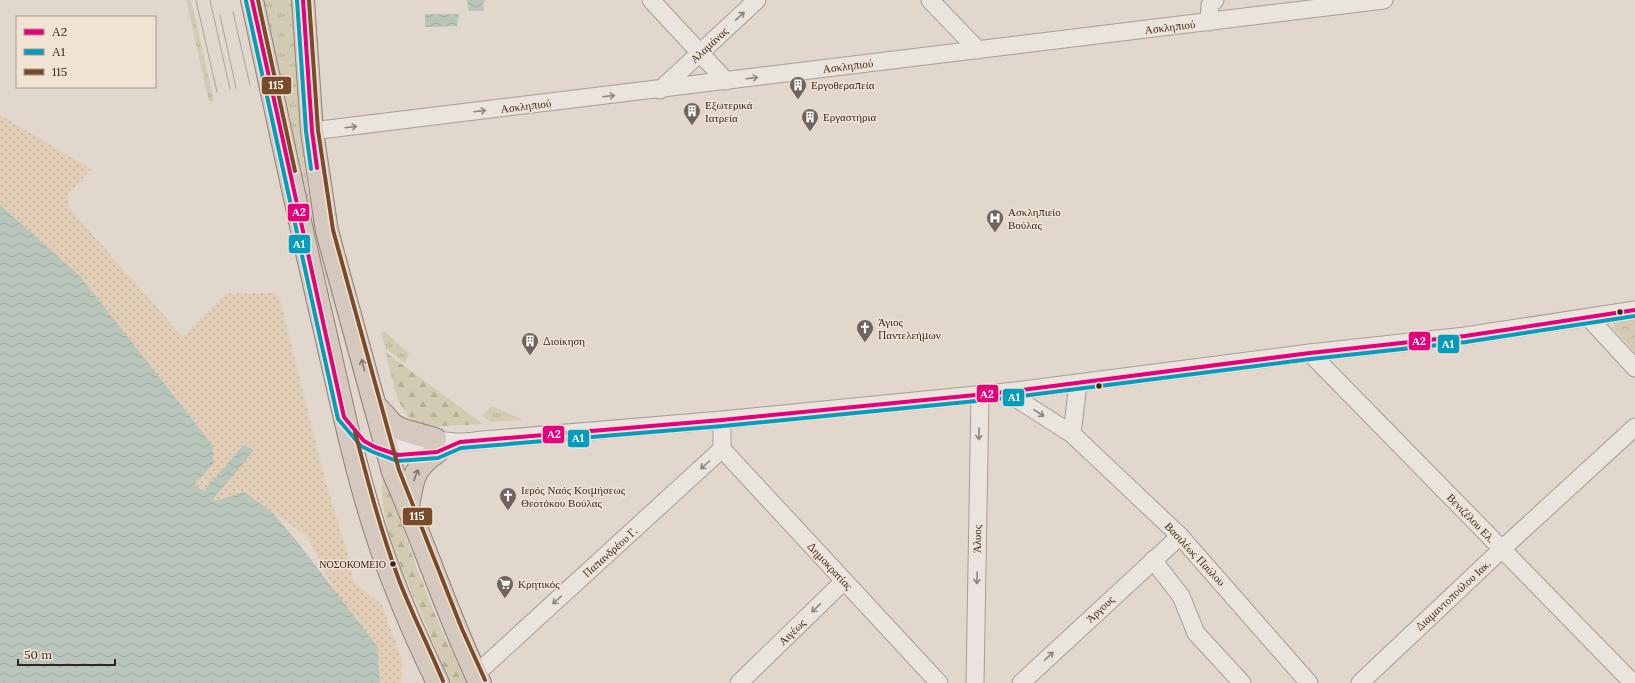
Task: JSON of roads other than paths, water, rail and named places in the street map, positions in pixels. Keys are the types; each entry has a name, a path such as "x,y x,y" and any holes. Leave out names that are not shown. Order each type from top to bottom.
{"highway":[{"path":"252,0 344,417 367,503 378,540 394,584 438,683"},
{"path":"303,0 312,131 327,231 393,472 410,511 424,551 478,678"},
{"path":"373,403 393,425 436,445 417,470 410,511"},
{"path":"344,417 364,442 387,452"},
{"path":"367,503 370,483 379,462 387,452"}],"street":[{"path":"651,0 726,82"},
{"name":"Αλαμάνας","path":"660,90 757,0"},
{"path":"930,0 978,50"},
{"name":"Ασκληπιού","path":"312,131 726,82 978,50 1210,7 1384,0"},
{"path":"387,452 395,444 407,441 436,445 722,420 1078,384 1310,354 1465,336 1635,310"},
{"path":"1589,318 1635,368"},
{"name":"Βενιζέλου Ελ.","path":"1310,354 1633,683"},
{"path":"1072,434 1078,384"},
{"name":"Βασιλέως Παύλου","path":"1006,392 1072,434 1180,536 1309,683"},
{"name":"Άλυος","path":"975,683 980,395"},
{"path":"722,420 722,449"},
{"name":"Διαμαντοπούλου Ιακ.","path":"1360,683 1502,549 1635,427"},
{"name":"Δημοκρατίας","path":"722,449 939,683"},
{"name":"Παπανδρέου Γ.","path":"478,678 722,449"},
{"name":"Άργους","path":"1021,683 1180,536"},
{"path":"1153,560 1181,596 1196,633 1242,683"},
{"name":"Αιγέως","path":"739,683 844,581"}],"water":[{"path":"467,0 486,0 483,3 484,11 469,11"},
{"path":"425,14 459,14 457,26 425,27"},
{"path":"0,205 80,276 213,446 213,464 195,484 203,492 243,445 254,450 213,499 214,501 244,492 273,513 296,540 377,646 380,683 0,683"}],"tram line":[{"path":"196,0 217,92"},
{"path":"210,0 230,89"},
{"path":"233,12 250,85"},
{"path":"220,15 236,88"}],"place":[{"name":"Εργοθεραπεία","path":"798,100"},
{"name":"Εξωτερικά Ιατρεία","path":"692,126"},
{"name":"Εργαστήρια","path":"810,132"},
{"name":"Ασκληπιείο Βούλας","path":"995,233"},
{"name":"Άγιος Παντελεήμων","path":"865,343"},
{"name":"Διοίκηση","path":"530,356"},
{"name":"Ιερός Ναός Κοιμήσεως Θεοτόκου Βούλας","path":"508,511"},
{"name":"ΝΟΣΟΚΟΜΕΙΟ","path":"393,564"},
{"name":"Κρητικός","path":"505,599"}]}
